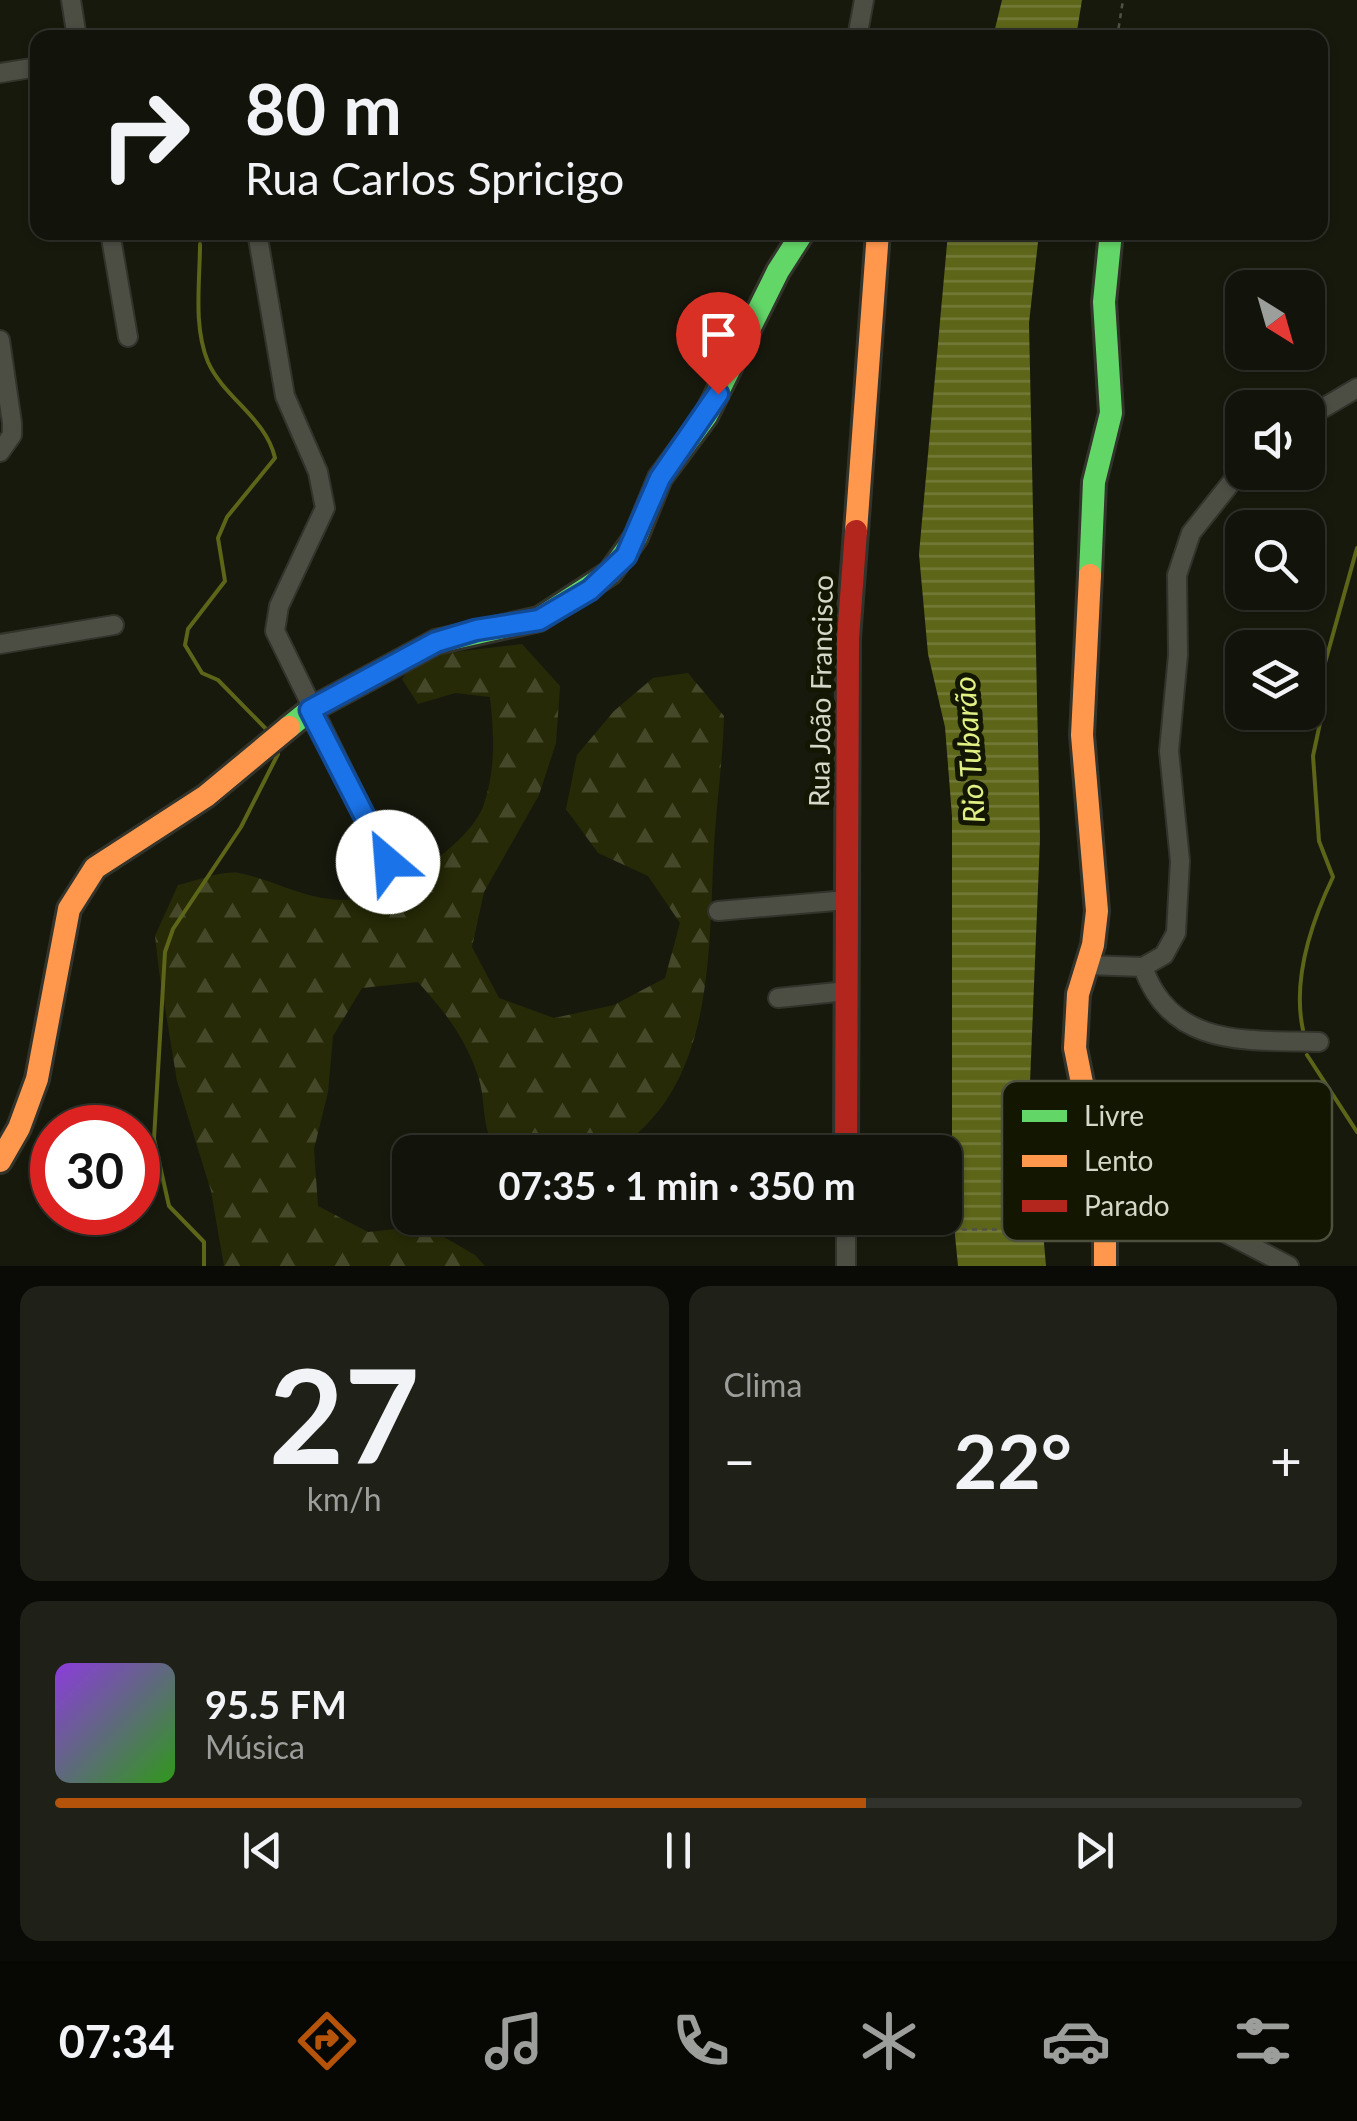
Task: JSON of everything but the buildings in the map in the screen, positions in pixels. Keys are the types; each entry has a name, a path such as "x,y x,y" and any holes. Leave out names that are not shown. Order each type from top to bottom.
{"street":[{"path":"71,0 76,30"},
{"path":"858,30 864,0"},
{"path":"0,73 30,68"},
{"path":"111,240 128,337"},
{"path":"259,240 285,396 324,488 321,525 276,618 277,640 388,862"},
{"path":"0,1160 24,1118 37,1079 60,944 79,889 110,855 206,796 310,710 436,642 476,630 539,620 610,573 636,537 660,478 706,416 778,271 799,240"},
{"name":"Rua João Francisco","path":"846,1135 849,604 877,240"},
{"path":"1082,1081 1075,1048 1078,994 1097,911 1082,735 1094,482 1111,413 1104,302 1110,240"},
{"path":"0,340 12,423 12,435 0,452"},
{"path":"1325,407 1357,388"},
{"path":"1087,965 1143,967 1156,962 1170,946 1178,915 1179,842 1169,751 1178,654 1177,575 1191,534 1226,490"},
{"path":"0,644 114,625"},
{"path":"718,911 848,900"},
{"path":"1143,967 1160,1005 1184,1024 1238,1038 1319,1042"},
{"path":"778,998 847,991"},
{"path":"846,1235 846,1266"},
{"path":"1241,1241 1289,1266"}],"path":[{"path":"1118,30 1123,0"},
{"path":"962,1227 1002,1228"}],"green space":[{"path":"522,644 560,686 556,743 539,795 484,892 472,947 499,998 554,1018 614,1005 665,978 680,923 648,876 598,853 566,809 577,755 614,711 653,678 688,673 724,716 708,964 690,1050 673,1089 647,1124 633,1135 489,1135 473,1062 460,1037 418,982 362,988 333,1036 328,1092 314,1149 318,1206 368,1232 392,1229 392,1235 441,1235 475,1255 485,1266 224,1266 211,1191 177,1081 155,936 178,885 232,872 316,897 361,897 425,867 463,836 484,804 491,777 490,697 455,693 418,704 402,679 420,656"}],"water":[{"path":"1002,0 1082,0 1077,30 995,30"},
{"name":"Rio Tubarão","path":"947,240 1038,240 1029,323 1040,839 1030,1081 1002,1081 1002,1241 1044,1241 1046,1266 958,1266 955,1235 962,1235 962,1135 952,1135 952,816 945,727 928,654 919,554"}],"waterway":[{"path":"200,244 199,319 203,348 215,375 263,431 275,458 227,517 218,538 225,581 188,629 185,645 202,673 218,680 269,732"},
{"path":"1303,1030 1302,971 1317,913 1333,877 1319,841 1313,756 1320,723 1318,688 1357,548"},
{"path":"204,1266 204,1242 169,1206 154,1139 165,952 173,929 241,827 278,754"},
{"path":"1307,1055 1324,1081"},
{"path":"1332,1094 1357,1132"}],"traffic: fast":[{"path":"289,727 310,710 436,642 539,619 610,573 636,537 660,478 706,416 778,271 798,240"},
{"path":"1090,575 1094,482 1111,413 1104,302 1110,240"}],"traffic: slow":[{"path":"856,531 877,240"},
{"path":"1082,1081 1075,1048 1078,994 1093,945 1097,911 1082,735 1090,575"},
{"path":"0,1161 19,1128 37,1079 69,909 95,868 206,796 289,727"},
{"path":"1105,1241 1105,1266"}],"traffic: jam":[{"path":"846,1135 848,638 856,531"}],"route":[{"path":"388,862 310,710 436,642 457,634 539,620 590,590 626,556 660,478 718,394"}]}
